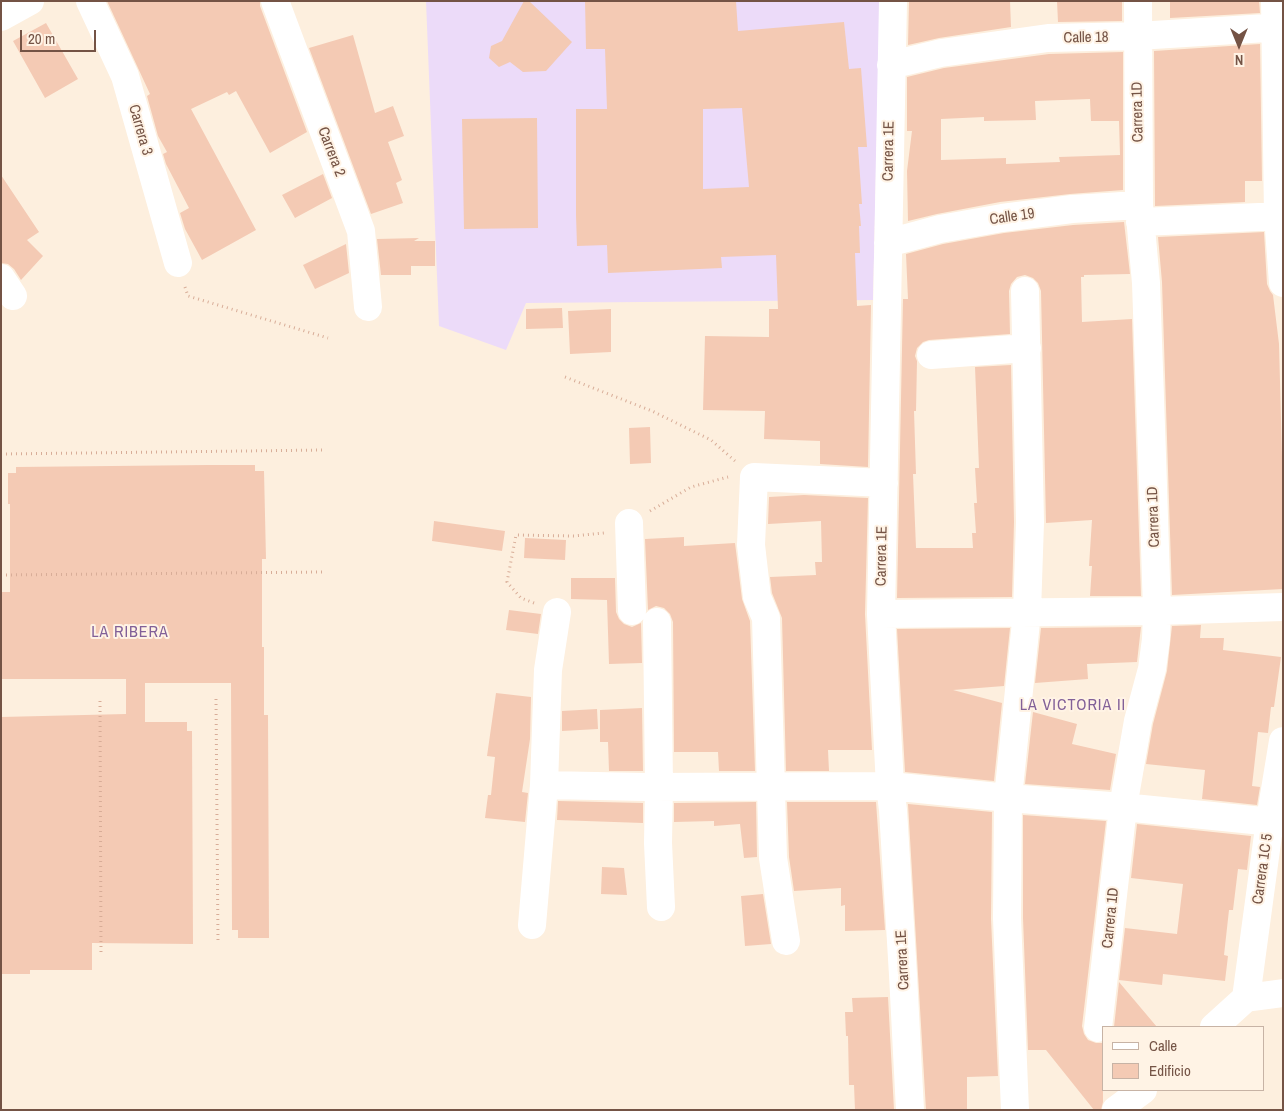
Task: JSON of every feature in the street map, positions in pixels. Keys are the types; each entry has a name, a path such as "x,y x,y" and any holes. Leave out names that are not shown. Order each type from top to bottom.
{"street":[{"path":"1,17 30,1"},
{"name":"Carrera 3","path":"90,1 125,76 178,263"},
{"name":"Carrera 2","path":"275,1 361,231 368,307"},
{"name":"Carrera 1E","path":"892,1 881,614 890,786 894,810 910,1110"},
{"name":"Carrera 1D","path":"1098,1028 1123,807 1138,721 1152,669 1156,639 1157,611 1146,283 1140,214 1138,1"},
{"path":"1277,19 1283,283"},
{"name":"Calle 18","path":"890,65 941,53 1048,38 1137,36 1277,19"},
{"name":"Calle 19","path":"888,242 940,229 1002,218 1072,209 1140,214 1280,216"},
{"path":"1015,1110 1008,918 1008,798 1027,612 1030,522 1025,291"},
{"path":"932,355 1027,348"},
{"path":"786,941 773,858 766,618 757,598 752,545 754,478 884,483"},
{"path":"629,523 632,611"},
{"path":"881,614 1157,611 1283,607"},
{"path":"532,925 544,785 548,670 557,612"},
{"path":"658,622 658,842 661,907"},
{"name":"Carrera 1C 5","path":"1246,998 1276,821 1283,741"},
{"path":"544,785 659,787 890,786 1276,821"},
{"path":"1215,1026 1246,998 1283,993"},
{"path":"1116,1110 1142,1091"}],"path":[{"path":"178,263 188,296 328,338"},
{"path":"565,377 652,411 711,440 754,478"},
{"path":"1,454 326,450"},
{"path":"1,575 324,572"},
{"path":"216,699 218,942"},
{"path":"100,701 101,956"}],"shaded area":[{"path":"426,1 880,1 873,300 526,303 506,350 439,326"}],"building":[{"path":"107,1 260,1 260,6 307,132 270,153 236,91 229,95 227,92 191,109 256,230 202,260 185,229 180,213 189,208 166,164 163,154 167,152 158,136 147,96 150,94"},
{"path":"524,1 529,1 572,42 546,71 523,72 510,62 499,67 489,58 491,46 502,41"},
{"path":"585,1 736,1 738,31 844,22 849,69 861,68 867,147 858,147 862,204 859,204 861,226 859,226 860,253 855,253 857,306 871,305 868,467 820,464 820,441 764,439 765,411 703,410 705,336 769,337 769,309 778,309 776,255 721,257 722,268 608,273 607,245 577,246 576,109 607,109 605,49 586,49","holes":["742,108 749,187 703,189 703,109"]},
{"path":"909,1 1010,1 1011,27 939,38 908,45"},
{"path":"1057,1 1122,1 1122,21 1058,22"},
{"path":"1170,1 1259,1 1260,13 1170,18"},
{"path":"46,23 78,79 45,98 13,41"},
{"path":"353,35 375,113 393,106 404,136 388,142 402,180 396,183 403,203 371,214 309,48"},
{"path":"1260,44 1262,181 1245,181 1245,202 1155,206 1154,51"},
{"path":"1123,52 1123,190 1000,202 908,221 907,171 912,131 907,131 907,77 944,68 1049,54","holes":["1090,99 1091,121 1119,121 1120,155 1059,157 1060,162 1006,164 1006,158 941,160 941,119 984,117 984,121 1036,120 1035,101"]},
{"path":"537,118 538,228 464,229 462,119"},
{"path":"323,174 332,198 295,218 282,195"},
{"path":"1,175 39,232 27,240 43,256 21,280 14,269 8,264 1,263"},
{"path":"1124,222 1130,274 1084,275 1084,277 1081,277 1082,322 1132,319 1141,596 1090,596 1092,566 1089,566 1092,520 1046,523 1041,291 1038,283 1033,278 1025,275 1017,277 1011,284 1009,291 1010,334 929,340 923,342 917,348 915,356 917,361 916,411 914,411 916,474 913,474 916,548 973,548 972,533 976,533 974,503 977,503 975,468 979,468 975,367 1011,365 1014,522 1012,597 897,598 903,299 908,299 906,254 943,244 1004,233 1073,225"},
{"path":"1264,232 1267,284 1273,295 1279,344 1283,589 1172,595 1162,282 1158,237"},
{"path":"419,238 414,241 435,241 435,266 411,266 411,275 381,275 377,239"},
{"path":"346,244 349,273 315,289 303,265"},
{"path":"562,308 563,328 526,329 526,309"},
{"path":"611,309 611,352 570,354 568,311"},
{"path":"650,427 651,463 630,464 629,428"},
{"path":"255,465 255,471 264,471 266,559 262,559 262,647 264,647 264,715 268,715 269,938 238,938 238,930 232,930 231,683 145,683 145,722 187,722 187,731 192,731 193,944 92,943 92,970 30,970 30,974 1,974 1,717 126,714 126,679 1,679 1,592 10,592 8,473 16,473 16,467"},
{"path":"804,495 868,498 865,614 872,750 828,750 829,771 786,771 782,618 772,593 770,577 816,575 815,562 822,562 821,521 768,524 769,497"},
{"path":"434,521 505,531 502,551 432,541"},
{"path":"684,537 684,546 735,543 742,599 750,621 755,771 719,771 718,752 674,752 673,622 670,614 664,608 656,606 648,610 645,539"},
{"path":"525,538 566,540 565,560 524,558"},
{"path":"571,578 615,578 616,612 619,619 624,624 632,627 641,623 642,663 609,664 607,600 571,599"},
{"path":"509,610 541,614 538,634 506,630"},
{"path":"1201,625 1200,638 1224,638 1223,650 1281,657 1274,707 1271,707 1268,733 1258,732 1252,786 1260,787 1257,805 1202,799 1205,770 1146,764 1153,724 1167,671 1172,626"},
{"path":"1141,627 1137,662 1087,664 1088,679 1035,683 1041,628"},
{"path":"1010,628 1004,686 953,690 1002,703 994,781 905,772 897,629"},
{"path":"496,693 531,697 530,739 522,792 528,793 525,822 485,818 488,795 491,795 495,757 487,756"},
{"path":"642,708 643,771 609,771 608,742 600,742 600,710"},
{"path":"597,709 598,729 562,731 562,711"},
{"path":"1033,712 1077,724 1072,744 1116,754 1110,790 1025,784"},
{"path":"558,801 643,803 643,823 557,820"},
{"path":"756,802 757,857 744,858 740,824 714,826 714,821 674,822 674,803"},
{"path":"787,802 876,802 885,930 845,931 845,905 841,906 841,888 794,891 789,857"},
{"path":"908,804 992,812 991,919 998,1076 967,1077 967,1110 926,1110"},
{"path":"1023,815 1106,821 1082,1026 1088,1040 1102,1043 1103,1102 1101,1110 1094,1110 1046,1050 1028,1050 1023,918"},
{"path":"1137,824 1251,836 1247,870 1238,869 1233,910 1229,910 1224,955 1228,956 1225,981 1163,974 1162,985 1119,980 1125,928 1177,934 1183,884 1131,878"},
{"path":"602,867 624,868 627,895 601,894"},
{"path":"763,894 771,944 745,946 741,896"},
{"path":"1119,982 1156,1026 1114,1026"},
{"path":"888,997 894,1110 855,1110 854,1085 849,1085 848,1036 846,1036 845,1012 853,1012 852,998"}],"district":[{"name":"LA RIBERA","path":"130,633"},
{"name":"LA VICTORIA II","path":"1073,706"}]}
